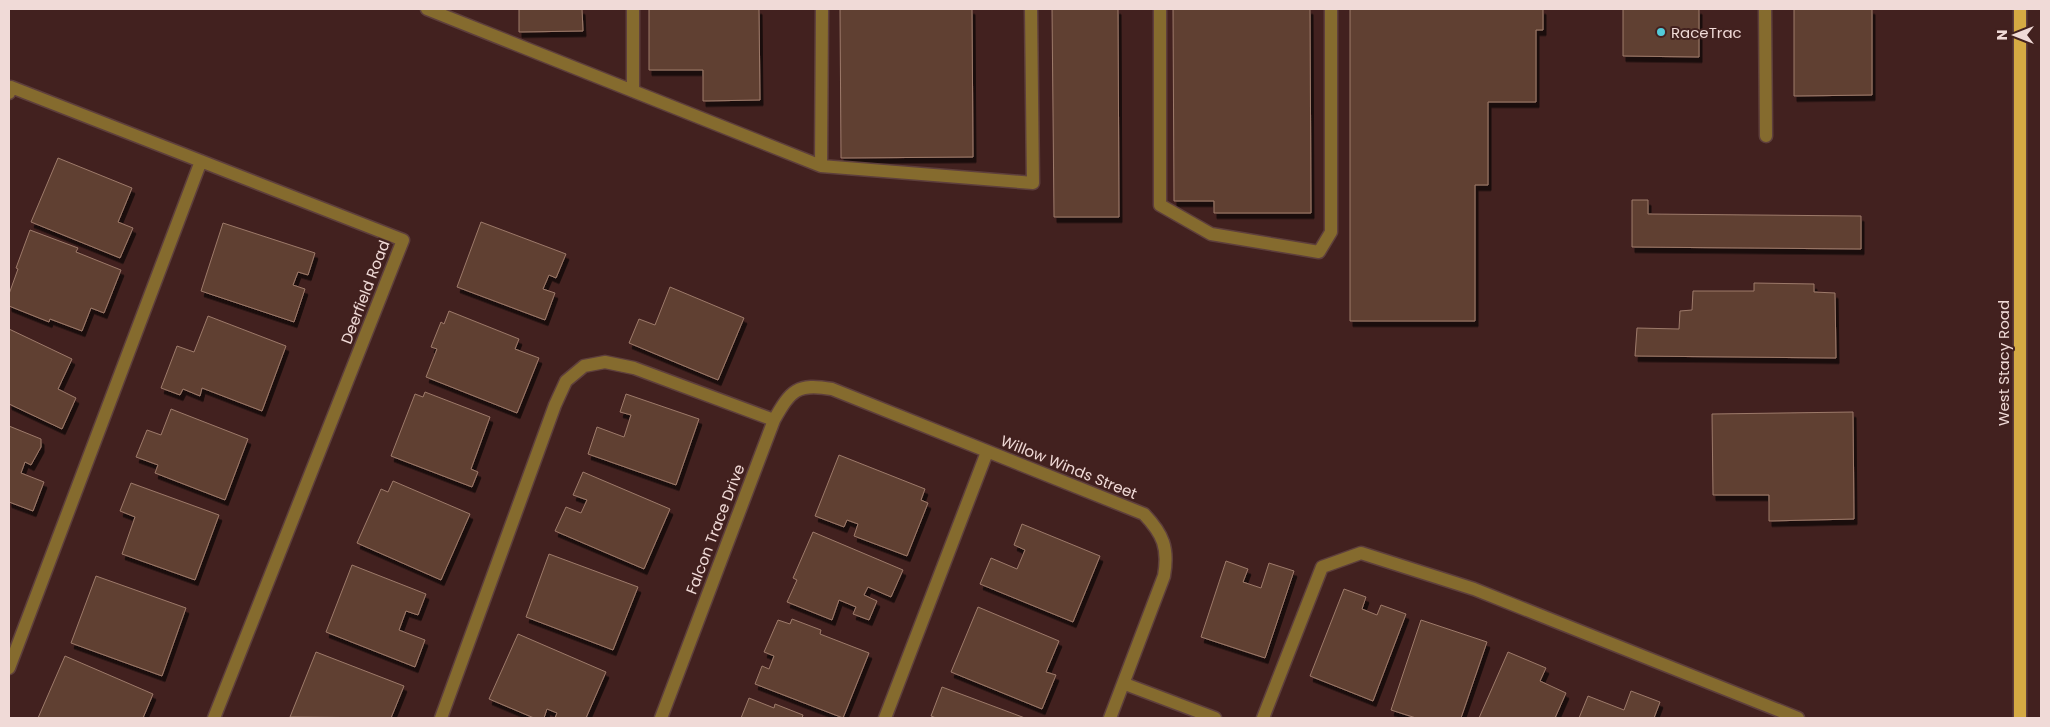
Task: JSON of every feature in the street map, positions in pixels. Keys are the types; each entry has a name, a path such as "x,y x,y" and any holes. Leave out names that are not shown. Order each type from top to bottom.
{"main road":[{"name":"West Stacy Road","path":"2020,9 2020,718"}],"street":[{"path":"633,91 634,9"},
{"path":"821,166 822,9"},
{"path":"432,10 821,166 1033,183 1031,9"},
{"path":"1160,9 1160,205 1211,234 1319,252 1331,232 1331,9"},
{"path":"1765,9 1766,136"},
{"name":"Deerfield Road","path":"10,90 201,161 403,240 214,718"},
{"path":"9,668 201,161"},
{"path":"441,718 555,405 566,381 584,366 605,362 634,368 774,420"},
{"name":"Falcon Trace Drive","path":"661,718 774,420 786,398 803,388 818,387 832,389"},
{"name":"Willow Winds Street","path":"832,389 1144,514 1156,526 1164,542 1167,559 1164,576 1125,684 1110,718"},
{"path":"885,718 987,452"},
{"path":"1263,718 1322,567 1362,553 1474,590 1798,718"},
{"path":"1125,684 1215,718"}],"building":[{"path":"519,9 582,9 583,31 519,32"},
{"path":"649,9 759,9 760,100 703,101 703,70 649,70"},
{"path":"840,9 972,9 973,157 841,158"},
{"path":"1052,9 1118,9 1119,217 1054,217"},
{"path":"1173,9 1310,9 1311,213 1214,213 1214,201 1174,201"},
{"path":"1350,9 1543,9 1543,30 1536,30 1536,102 1488,102 1488,185 1475,185 1475,321 1350,321"},
{"name":"RaceTrac","path":"1623,9 1699,9 1699,57 1623,56"},
{"path":"1794,9 1872,9 1872,95 1794,96"},
{"path":"58,158 132,188 118,222 133,228 120,258 31,222"},
{"path":"1632,200 1648,200 1648,214 1861,216 1861,249 1632,247"},
{"path":"481,222 566,254 556,278 549,275 543,289 555,293 545,320 457,287"},
{"path":"223,223 315,253 308,275 298,272 293,285 305,289 294,322 201,291"},
{"path":"30,230 78,248 76,252 121,270 104,313 91,308 82,331 50,319 49,322 9,306 9,294 18,269 16,268"},
{"path":"1754,283 1814,284 1814,292 1835,293 1836,358 1635,356 1637,328 1679,329 1680,311 1692,310 1693,291 1754,291"},
{"path":"670,287 744,318 718,380 629,343 639,319 655,325"},
{"path":"449,311 519,339 515,349 539,358 517,413 426,377 437,349 431,347 441,322 444,324"},
{"path":"208,316 286,346 262,411 202,388 200,396 183,389 180,395 161,388 177,346 194,352"},
{"path":"9,329 72,359 58,389 76,398 62,429 9,404"},
{"path":"425,392 490,417 471,469 478,472 472,487 391,456 415,394 423,397"},
{"path":"626,394 699,419 676,485 588,454 597,427 624,437 631,415 620,412"},
{"path":"171,409 248,439 225,500 155,473 158,465 136,457 147,430 161,435"},
{"path":"1853,412 1854,519 1769,521 1769,495 1713,495 1712,414"},
{"path":"9,426 41,439 41,447 31,465 25,462 21,473 44,482 33,511 9,502"},
{"path":"839,455 925,489 921,500 928,503 907,556 854,536 858,524 847,520 844,527 815,516"},
{"path":"583,472 670,509 644,569 555,531 566,507 581,513 587,500 573,495"},
{"path":"393,481 470,514 441,580 357,543 381,489 388,492"},
{"path":"131,483 219,515 195,580 122,554 135,517 120,511"},
{"path":"1022,524 1100,556 1073,622 980,584 991,558 1017,569 1025,550 1014,545"},
{"path":"813,532 903,570 891,597 868,587 864,595 877,601 869,620 853,614 856,607 839,600 832,620 787,602 797,580 793,578"},
{"path":"549,554 638,587 613,650 526,617"},
{"path":"1226,561 1248,569 1243,582 1261,588 1269,563 1294,571 1265,658 1201,637"},
{"path":"352,565 426,594 418,615 406,611 399,630 425,640 415,667 326,632"},
{"path":"96,576 186,608 162,676 71,643"},
{"path":"1344,589 1366,597 1362,609 1377,615 1381,605 1406,614 1373,701 1310,676"},
{"path":"978,607 1059,641 1046,672 1056,675 1042,709 951,672"},
{"path":"792,619 821,630 820,634 869,653 843,718 755,684 762,666 769,669 774,656 764,652 778,620 790,624"},
{"path":"1421,620 1487,642 1461,718 1416,718 1391,710"},
{"path":"518,634 606,672 586,718 555,718 557,713 547,709 544,718 534,718 489,699"},
{"path":"316,652 404,686 391,718 290,717"},
{"path":"1508,652 1546,668 1540,681 1566,693 1555,718 1479,718"},
{"path":"65,656 153,694 143,718 38,718"},
{"path":"942,687 1025,718 936,718 931,716"},
{"path":"1631,691 1660,702 1654,718 1579,718 1588,696 1624,710"},
{"path":"749,698 774,708 775,704 803,715 802,718 741,718"}],"place":[{"name":"RaceTrac","path":"1661,32"}]}
